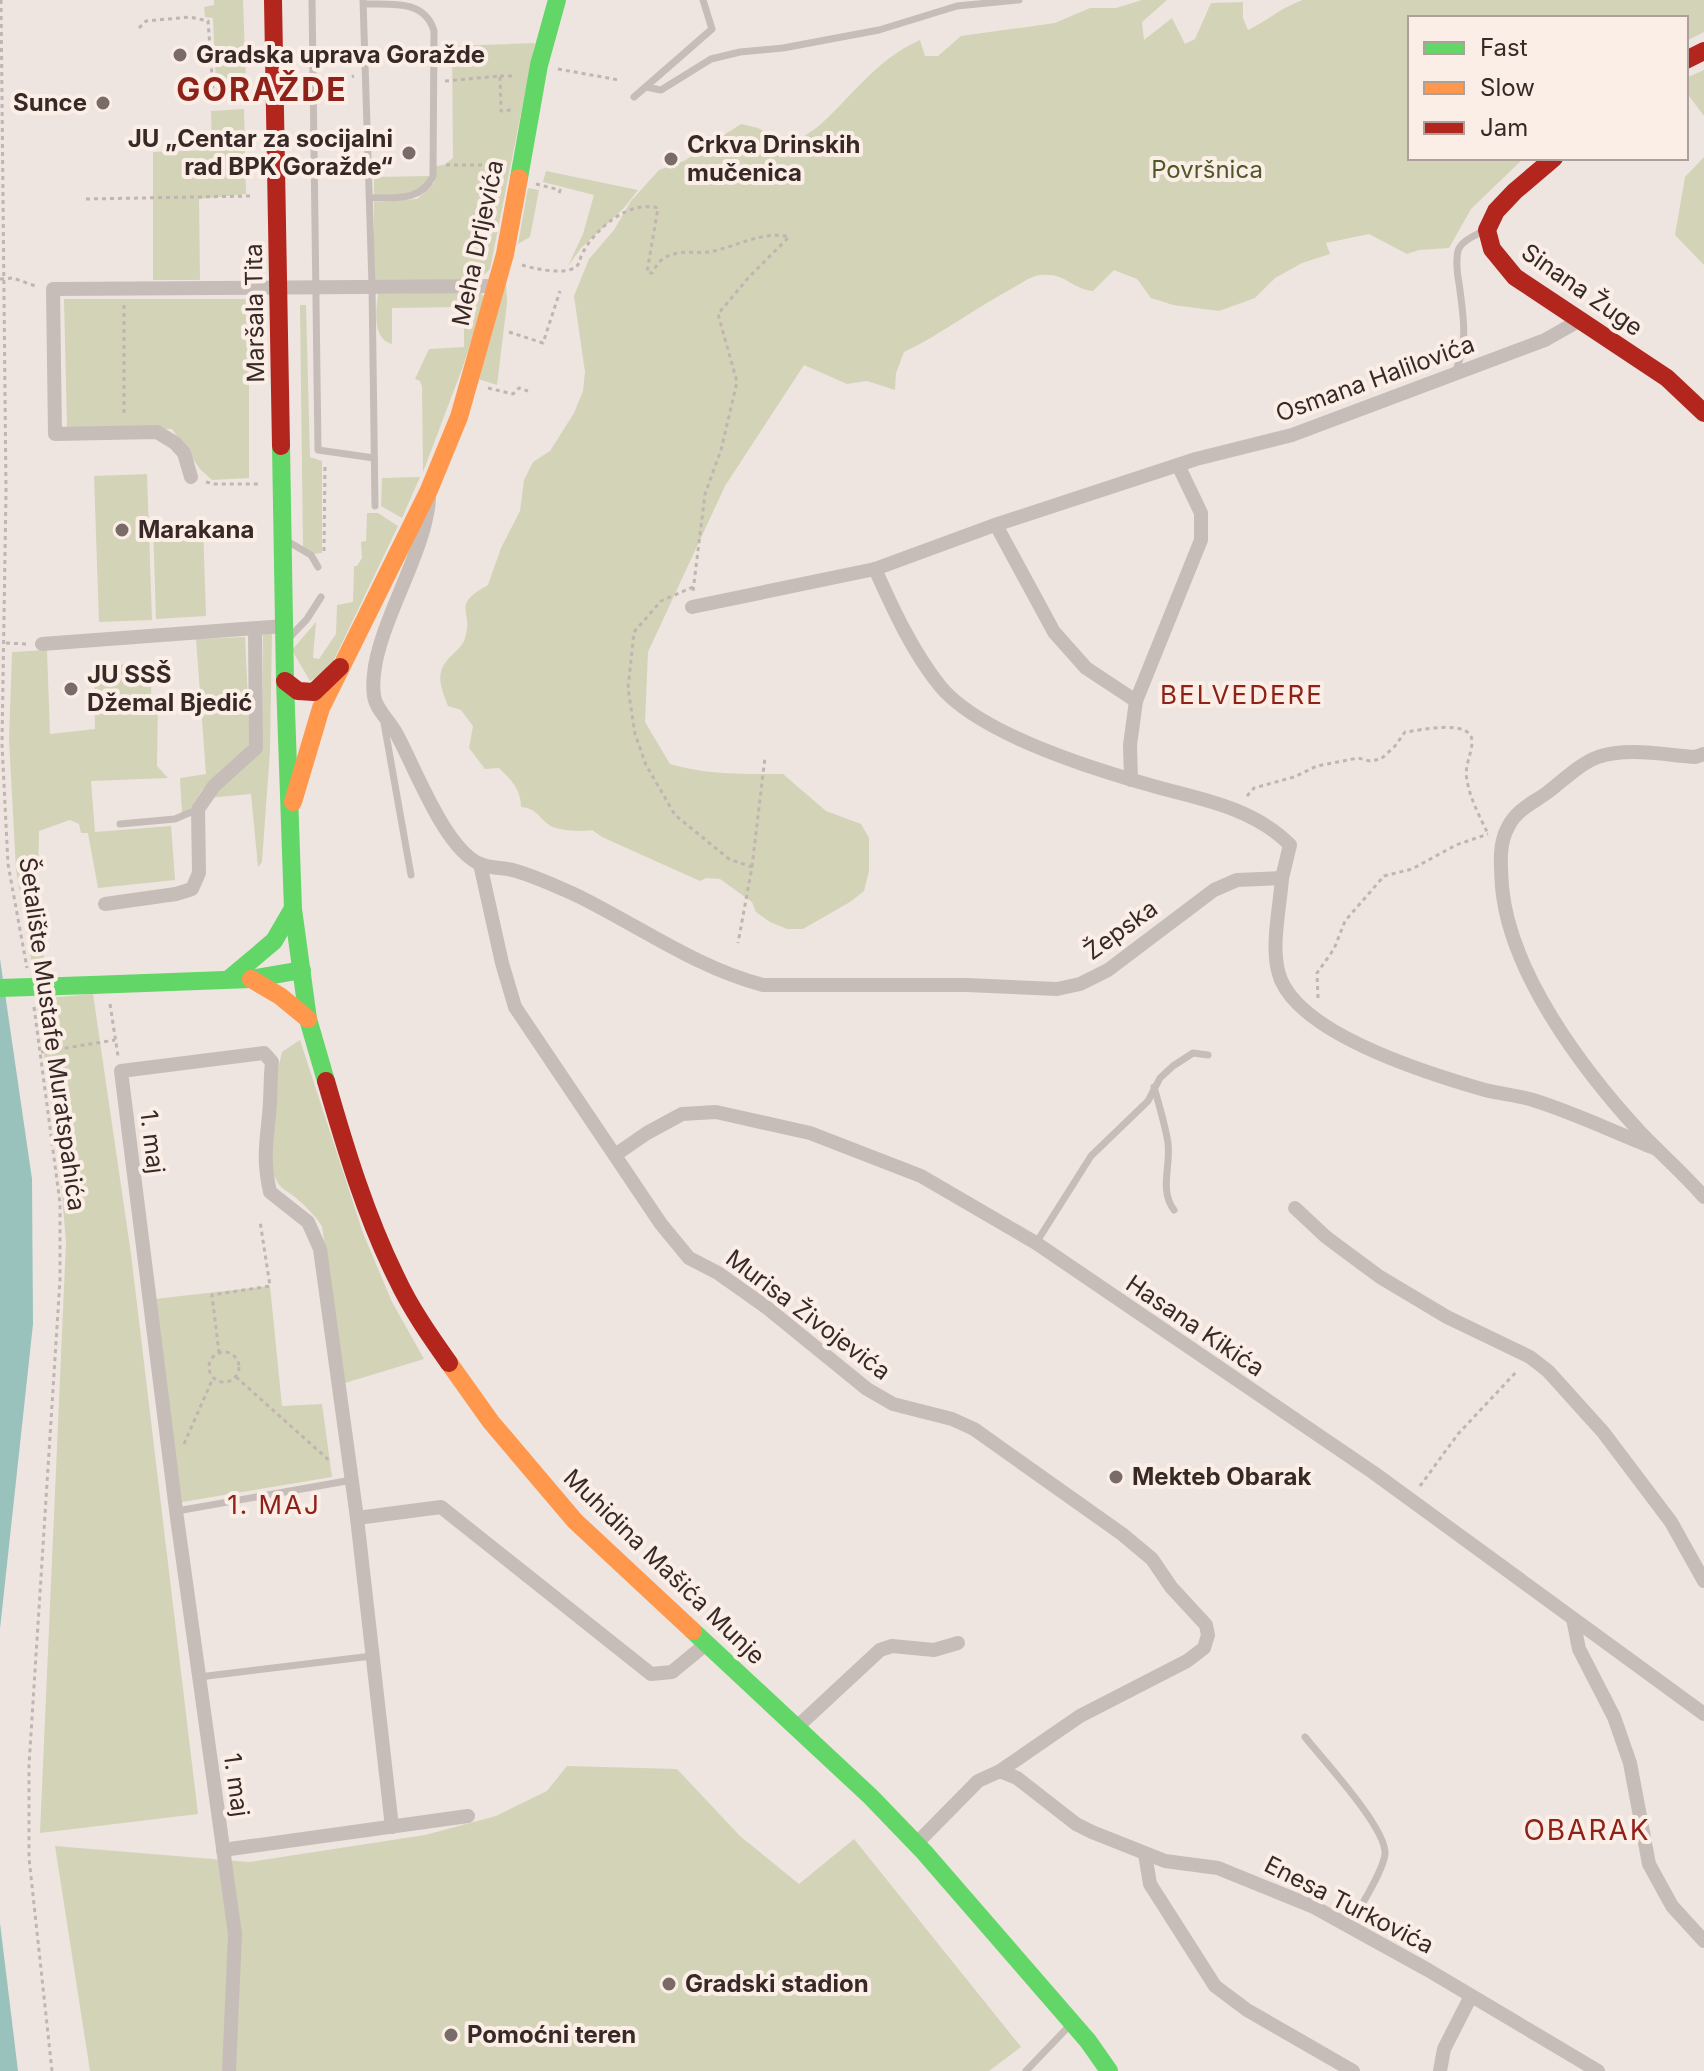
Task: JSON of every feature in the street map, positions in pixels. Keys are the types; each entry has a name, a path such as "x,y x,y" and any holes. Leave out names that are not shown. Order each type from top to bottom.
{"main road":[{"name":"Maršala Tita","path":"273,0 285,681 293,909 302,970"},
{"name":"Meha Drljevića","path":"290,814 313,727 429,490 459,417 505,254 533,71 557,0"},
{"path":"1487,229 1497,210 1552,160"},
{"name":"Sinana Žuge","path":"1487,229 1490,246 1503,266 1515,277 1667,378 1704,413"},
{"path":"285,681 299,692 314,692 340,667"},
{"path":"229,979 276,940 293,909"},
{"path":"0,988 251,979 302,970"},
{"name":"Muhidina Mašića Munje","path":"302,970 308,1019 339,1125 396,1278 422,1325 491,1422 575,1521 916,1844 1073,2023 1109,2071"},
{"path":"251,979 280,996 308,1019"}],"street":[{"path":"191,477 184,453 157,432 55,434 53,289 497,286"},
{"name":"Osmana Halilovića","path":"692,607 875,569 1178,465 1292,435 1545,340 1582,319"},
{"path":"1131,780 1130,745 1136,701 1201,540 1201,513 1178,465"},
{"name":"Meha Drljevića","path":"429,490 422,535 388,624 377,663 374,698 394,729 446,828 461,849 480,864"},
{"path":"996,525 1054,632 1086,668 1136,701"},
{"path":"875,569 912,644 941,687 982,721 1068,759 1222,805 1266,826 1290,845 1282,878 1276,950 1280,977 1291,999 1318,1023 1401,1063 1486,1090 1533,1100 1657,1149"},
{"path":"42,644 255,629 284,634"},
{"path":"105,904 192,889 199,873 198,809 214,786 256,748 255,629"},
{"path":"1704,754 1695,757 1631,753 1599,757 1521,809 1508,825 1502,839 1501,865 1505,913 1521,960 1568,1040 1599,1085 1704,1197"},
{"name":"Žepska","path":"480,864 513,869 536,877 731,977 763,985 1069,987 1108,970 1214,890 1237,880 1282,878"},
{"name":"Murisa Živojevića","path":"480,864 515,1007 661,1224 689,1258 718,1273 766,1307 867,1389 893,1404 963,1424 1005,1450 1152,1559 1171,1587 1206,1625 1208,1635 1204,1648 1187,1661 1080,1716 1000,1771"},
{"path":"121,1071 264,1053 272,1062 264,1143 266,1174 270,1192 308,1222 320,1249 357,1518 392,1827"},
{"name":"1. maj","path":"121,1071 176,1511 235,1934 229,2071"},
{"name":"Hasana Kikića","path":"615,1155 682,1114 716,1112 810,1133 921,1176 1036,1243 1411,1498 1704,1714"},
{"path":"1295,1208 1326,1237 1380,1277 1447,1317 1530,1357 1548,1371 1603,1432 1671,1522 1704,1581"},
{"path":"357,1518 441,1507 651,1674 672,1672 706,1644"},
{"path":"1573,1619 1579,1649 1614,1717 1630,1763 1649,1864 1672,1906 1704,1941"},
{"path":"796,1728 880,1650 892,1646 934,1650 958,1643"},
{"path":"916,1844 978,1781 1000,1771"},
{"name":"Enesa Turkovića","path":"1000,1771 1017,1778 1076,1824 1165,1861 1218,1868 1252,1880 1348,1926 1598,2071"},
{"name":"1. maj","path":"223,1850 468,1816"},
{"path":"1145,1854 1150,1884 1215,1986 1247,2010 1353,2071"},
{"path":"1440,2071 1444,2049 1471,1996"}],"lane":[{"path":"312,0 318,450 374,458"},
{"path":"634,97 712,29 703,0"},
{"path":"646,87 661,90 711,59 740,52 783,48 879,30 957,6 1019,0"},
{"path":"370,198 421,193 433,176 434,31 427,13 411,4 364,2 375,506"},
{"path":"1454,374 1464,347 1458,250 1464,242 1487,229"},
{"path":"283,538 311,555 318,567"},
{"path":"284,634 307,619 321,597"},
{"path":"382,713 411,875"},
{"path":"120,824 175,819 198,809"},
{"path":"1036,1243 1091,1156 1148,1101 1154,1087 1173,1066 1193,1053 1208,1055"},
{"path":"1154,1087 1167,1139 1169,1169 1165,1190 1174,1210"},
{"path":"176,1511 352,1480"},
{"path":"199,1677 372,1656"},
{"path":"1305,1737 1377,1827 1385,1854 1364,1904 1348,1926"},
{"path":"1026,2071 1073,2023"}],"path":[{"name":"Šetalište Mustafe Muratspahića","path":"1,0 6,643 2,744 8,864 28,976"},
{"path":"139,28 146,21 190,17 208,21 213,89 248,88"},
{"path":"434,82 533,71 619,80"},
{"path":"500,76 501,111"},
{"path":"433,165 487,165 486,204"},
{"path":"537,184 560,190 559,194"},
{"path":"86,199 251,196"},
{"path":"522,265 565,271 572,269 578,266 582,254 605,226 622,213 650,206 658,208 647,272 652,273 664,258 680,253 693,250 710,253 747,241 782,235 789,237 718,314 737,382 721,450 705,494 692,607"},
{"path":"2,278 53,289"},
{"path":"123,289 124,416"},
{"path":"509,332 543,343 560,291"},
{"path":"490,389 513,394 519,388 528,391"},
{"path":"324,555 325,451"},
{"path":"191,477 215,484 259,484"},
{"path":"693,587 661,601 634,632 628,688 635,734 646,765 675,815 729,859 752,867"},
{"path":"6,643 42,644"},
{"path":"1222,805 1245,798 1254,788 1294,777 1317,766 1358,758 1370,761 1381,759 1405,732 1427,727 1461,729 1473,741 1466,777 1470,795 1488,834 1456,845 1412,869 1384,876 1345,921 1334,949 1323,960 1317,973 1318,1023"},
{"path":"738,943 752,867 765,757"},
{"path":"100,984 121,1071"},
{"name":"Šetalište Mustafe Muratspahića","path":"34,1005 60,1203 60,1280 29,1765 29,1843 52,2071"},
{"path":"41,1052 115,1040"},
{"path":"219,1353 212,1295 270,1286 260,1221"},
{"path":"171,1472 213,1378 209,1364 219,1353 229,1352 237,1359 240,1369 236,1377 227,1382 213,1378"},
{"path":"1411,1498 1458,1434 1530,1357"},
{"path":"236,1377 352,1480"}],"green space":[{"path":"214,0 243,0 246,83 216,86 213,18 205,17 204,7 214,5"},
{"name":"Površnica","path":"1142,0 1167,0 1142,22 1144,40 1172,18 1185,44 1195,39 1211,3 1243,2 1243,18 1248,30 1303,0 1704,0 1704,32 1688,40 1688,16 1408,16 1408,160 1522,160 1471,209 1449,248 1407,254 1369,234 1326,243 1330,254 1302,263 1275,278 1255,298 1219,311 1173,305 1151,298 1137,279 1114,270 1093,291 1057,276 1038,275 904,352 896,373 895,390 867,381 847,384 804,365 725,486 648,652 645,722 670,764 712,772 783,774 826,811 861,824 869,838 869,871 864,891 850,902 803,929 787,929 756,912 752,902 720,879 700,881 592,830 551,826 533,811 521,807 517,790 508,777 499,768 485,769 469,748 473,726 461,710 448,706 441,685 441,673 446,661 464,641 467,631 466,604 476,592 488,585 501,548 520,511 524,480 533,462 550,451 574,413 583,391 585,372 574,296 589,259 614,230 631,201 659,170 684,161 741,124 758,128 790,145 821,124 878,67 920,40 925,56 938,56 961,36 1055,23 1090,8 1116,8"},
{"path":"535,43 490,269 478,281 374,283 374,202 417,199 434,183 436,166 444,165 453,158 452,46"},
{"path":"1704,70 1704,116 1688,95 1688,77"},
{"path":"244,109 246,194 199,199 200,280 153,280 153,152 212,150 211,111"},
{"path":"1704,157 1704,265 1675,235 1685,177"},
{"path":"546,171 638,190 624,208 581,248 568,266 583,234 594,195 543,182"},
{"path":"429,176 413,191 374,195 374,177"},
{"path":"528,188 539,190 530,237 518,244"},
{"path":"505,262 507,303 497,385 475,378"},
{"path":"481,293 485,299 423,472 422,387 420,381 415,379 429,349 464,347 464,307 392,308 392,344 378,330 378,294"},
{"path":"64,299 249,299 249,478 212,480 200,469 172,429 67,428"},
{"path":"300,305 306,305 310,457 322,461 322,553 312,554 303,547"},
{"name":"Marakana","path":"147,474 152,620 99,622 94,476"},
{"path":"420,477 402,518 381,506 382,478"},
{"path":"367,513 378,513 398,526 329,670 310,681 292,650 316,622 313,658 319,659 336,634 337,605 353,602 354,566 362,558 361,542 366,541"},
{"path":"203,524 206,616 156,619 153,525"},
{"path":"272,631 270,751 262,862 258,867 251,794 208,798 262,751 263,632"},
{"path":"245,637 250,743 232,767 202,790 189,810 182,813 180,778 206,774 196,639"},
{"path":"47,650 50,734 95,729 94,664 152,665 151,696 158,697 157,766 168,778 91,781 95,832 171,826 175,880 98,888 88,833 81,833 79,824 70,820 39,831 38,879 27,885 31,929 40,929 45,964 32,965 16,869 9,740 12,652"},
{"path":"93,994 131,1254 198,1814 40,1833 66,1242 59,1160 36,999"},
{"path":"300,1040 363,1233 392,1302 424,1359 345,1383 322,1226 303,1204 281,1187 270,1159 270,1121 282,1052"},
{"path":"270,1286 282,1406 322,1404 332,1477 182,1502 154,1299"},
{"path":"567,1766 677,1769 740,1836 799,1884 854,1839 1021,2047 989,2071 90,2071 55,1846 249,1862 425,1835 496,1816 547,1791"}],"water":[{"path":"0,959 32,1179 33,1324 0,1629"},
{"path":"0,1923 18,2071 0,2071"}],"traffic: fast":[{"path":"519,178 539,65 557,0"},
{"path":"281,446 293,909 308,1019 326,1081"},
{"path":"229,979 274,941 292,910"},
{"path":"92,985 251,979 302,970"},
{"path":"0,988 92,985"},
{"path":"693,1631 871,1797 924,1852 1088,2041 1109,2071"}],"traffic: slow":[{"path":"293,802 321,708 429,490 459,417 505,254 519,178"},
{"path":"251,979 280,996 308,1019"},
{"path":"449,1363 491,1422 575,1521 693,1631"}],"traffic: jam":[{"path":"273,0 281,446"},
{"path":"1688,59 1704,51"},
{"path":"1552,160 1496,211 1487,230 1492,249 1515,277 1667,378 1704,413"},
{"path":"285,681 298,691 314,692 340,667"},
{"path":"326,1081 357,1182 386,1255 402,1290 449,1363"}],"place":[{"name":"Gradska uprava Goražde","path":"180,55"},
{"name":"Sunce","path":"103,103"},
{"name":"JU „Centar za socijalni rad BPK Goražde“","path":"409,153"},
{"name":"Crkva Drinskih mučenica","path":"671,159"},
{"name":"Marakana","path":"122,530"},
{"name":"JU SSŠ Džemal Bjedić","path":"71,689"},
{"name":"Mekteb Obarak","path":"1116,1477"},
{"name":"Gradski stadion","path":"669,1984"},
{"name":"Pomoćni teren","path":"451,2035"}],"district":[{"name":"GORAŽDE","path":"262,90"},
{"name":"BELVEDERE","path":"1242,695"},
{"name":"1. MAJ","path":"274,1505"},
{"name":"OBARAK","path":"1587,1830"}]}
